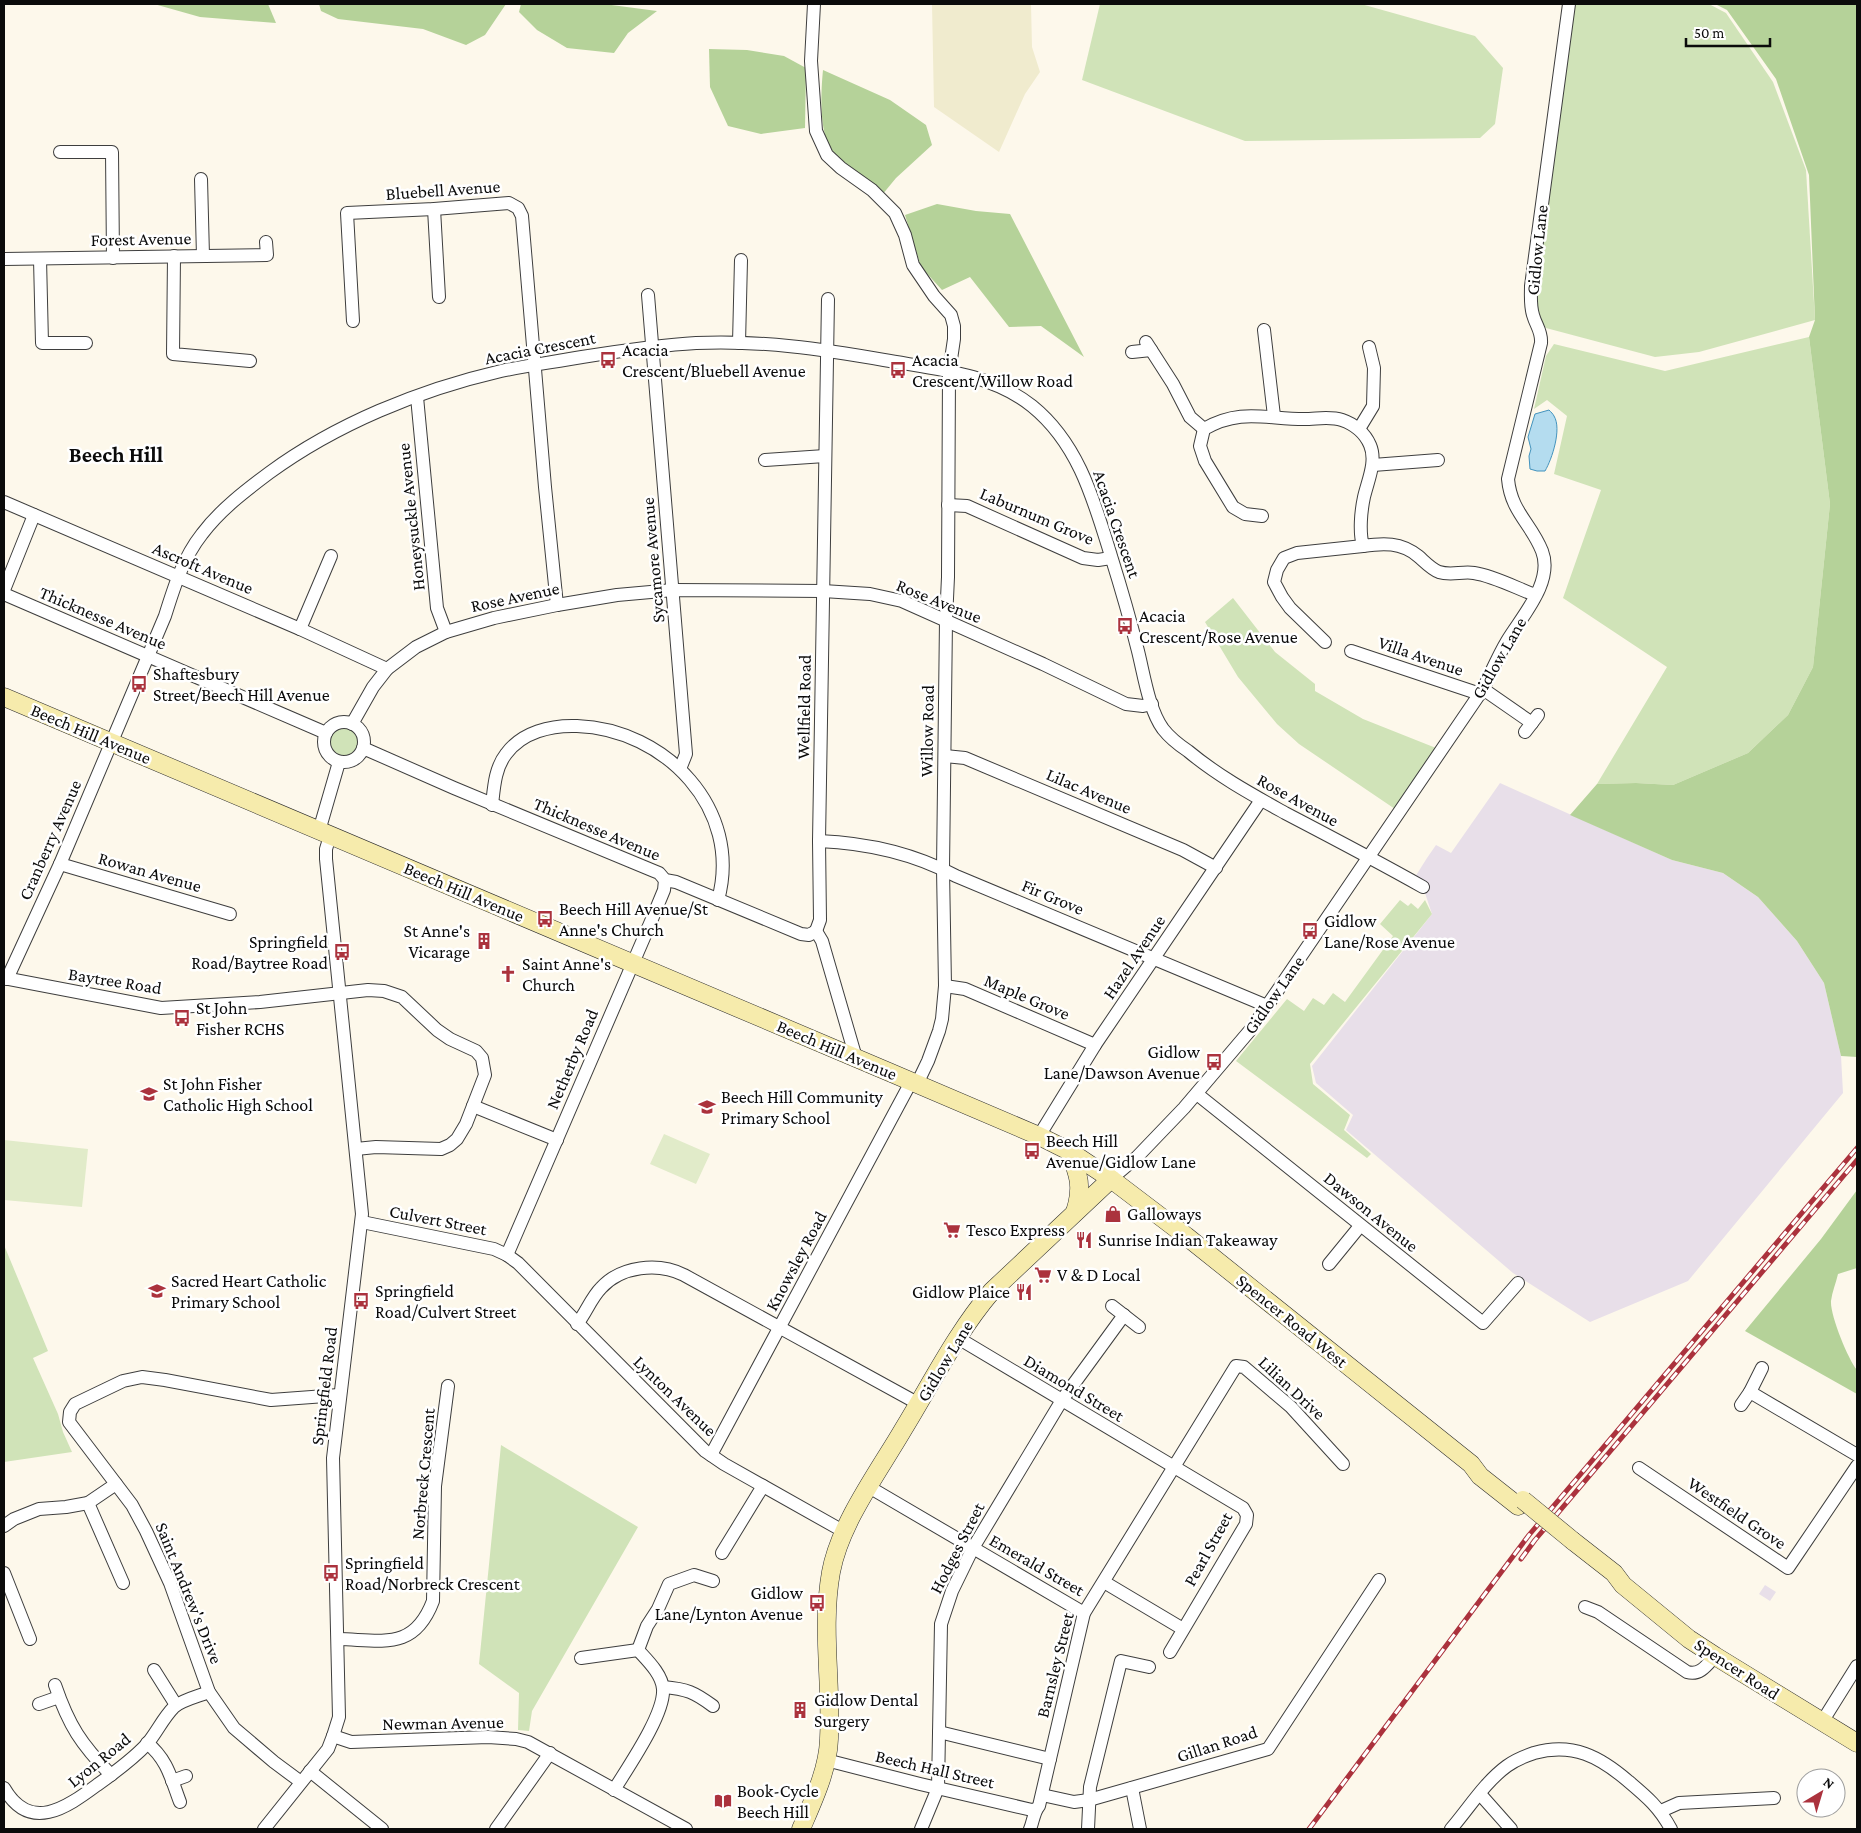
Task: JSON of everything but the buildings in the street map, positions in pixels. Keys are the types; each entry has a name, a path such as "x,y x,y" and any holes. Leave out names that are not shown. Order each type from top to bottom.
{"street":[{"name":"Willow Road","path":"814,4 811,61 816,131 827,154 841,168 872,190 895,213 913,265 951,315 954,326 949,372 943,869 945,986 939,1032 928,1061 914,1083"},
{"name":"Gidlow Lane","path":"801,1829 813,1801 826,1760 829,1740 826,1615 831,1574 843,1531 869,1487 958,1338 992,1291 1075,1212 1137,1157 1197,1094 1252,1028 1481,692 1506,643 1535,595 1544,572 1542,551 1513,504 1509,493 1508,479 1541,343 1542,335 1533,316 1530,302 1531,286 1569,4"},
{"path":"60,152 112,152 113,258"},
{"path":"202,179 203,256"},
{"name":"Bluebell Avenue","path":"353,321 347,213 509,203 518,208 522,216 556,605"},
{"path":"434,209 439,297"},
{"name":"Forest Avenue","path":"4,259 267,255 266,242"},
{"path":"174,256 173,354 250,361"},
{"path":"40,259 42,344 86,343"},
{"path":"740,343 742,260"},
{"name":"Sycamore Avenue","path":"648,295 686,754 680,769"},
{"name":"Wellfield Road","path":"816,931 820,920 819,841 828,299"},
{"path":"1264,330 1274,416"},
{"name":"Acacia Crescent","path":"147,656 189,553 214,519 258,482 298,453 349,425 381,410 417,397 500,371 652,348 695,343 740,343 827,350 949,372 980,379 1007,390 1033,407 1057,430 1075,458 1088,484 1099,514 1152,704"},
{"path":"1132,352 1148,346 1190,417 1204,429"},
{"path":"1359,429 1373,406 1374,368 1369,347"},
{"name":"Honeysuckle Avenue","path":"417,397 437,608 446,632"},
{"path":"1204,429 1226,418 1245,415 1342,420 1359,429 1370,445 1373,465 1363,499 1363,546"},
{"path":"1204,429 1200,446 1205,461 1233,507 1245,514 1262,516"},
{"path":"765,460 825,456"},
{"path":"1373,465 1438,460"},
{"name":"Ascroft Avenue","path":"4,502 300,629 387,669"},
{"name":"Laburnum Grove","path":"948,505 967,506 1083,558 1098,560 1111,558"},
{"path":"4,590 34,515"},
{"path":"1325,642 1290,608 1274,582 1277,570 1284,558 1297,553 1384,543 1402,546 1416,554 1438,572 1450,574 1471,572 1535,595"},
{"path":"300,629 331,556"},
{"name":"Rose Avenue","path":"352,724 373,687 387,669 416,647 446,632 494,618 556,605 673,590 823,591 870,594 902,601 1043,664 1126,704 1143,706 1152,704 1164,729 1174,740 1210,769 1261,800 1423,887"},
{"name":"Thicknesse Avenue","path":"4,594 326,733"},
{"name":"Villa Avenue","path":"1351,650 1481,692 1532,723"},
{"name":"Cranberry Avenue","path":"5,978 60,864 147,656"},
{"name":"Beech Hill Avenue","path":"4,697 1039,1136 1070,1151 1112,1179"},
{"path":"339,723 352,724 361,732 363,748 354,759 339,762 330,757 326,752 324,740 326,733 333,725 339,723"},
{"path":"492,804 497,773 506,754 524,738 549,728 567,725 587,726 623,734 657,751 680,769 708,804 718,834 722,858 722,876 718,900"},
{"name":"Thicknesse Avenue","path":"363,748 659,873 665,880 676,882 801,934 809,935 816,931"},
{"name":"Lilac Avenue","path":"945,756 965,758 1182,850 1216,868"},
{"path":"324,833 339,762"},
{"name":"Hazel Avenue","path":"1039,1136 1095,1045 1261,800"},
{"name":"Springfield Road","path":"266,1828 328,1748 339,1717 333,1458 339,1395 362,1222 326,859 327,845 324,833"},
{"name":"Fir Grove","path":"819,841 849,842 886,849 929,862 956,876 1267,1006"},
{"name":"Rowan Avenue","path":"60,864 230,914"},
{"name":"Netherby Road","path":"507,1255 664,890 665,880"},
{"path":"816,931 822,941 856,1058"},
{"name":"Baytree Road","path":"5,978 161,1008 260,1002 376,990 396,994 437,1030 450,1039 476,1050 482,1058 485,1070 482,1083 466,1124 457,1139 450,1145 441,1149 376,1147 356,1149"},
{"name":"Maple Grove","path":"945,986 965,989 1095,1045"},
{"name":"Knowsley Road","path":"711,1455 914,1083"},
{"name":"Dawson Avenue","path":"1197,1094 1483,1323 1518,1283"},
{"path":"473,1106 557,1140"},
{"path":"1070,1151 1080,1180 1081,1191 1075,1212"},
{"name":"Spencer Road West","path":"1112,1179 1287,1316 1471,1464 1480,1476 1520,1503 1571,1544"},
{"name":"Culvert Street","path":"362,1222 494,1249 507,1255"},
{"path":"1329,1264 1360,1226"},
{"name":"Lynton Avenue","path":"507,1255 518,1263 576,1324 711,1455 843,1531"},
{"path":"576,1324 606,1283 628,1272 655,1267 677,1272 919,1404"},
{"path":"1112,1306 1139,1326"},
{"name":"Hodges Street","path":"920,1829 938,1788 941,1624 952,1590 973,1548 1062,1400 1124,1315"},
{"name":"Diamond Street","path":"958,1338 1172,1468"},
{"name":"Lilian Drive","path":"1172,1468 1228,1376 1236,1366 1240,1365 1291,1406 1343,1464"},
{"path":"1741,1405 1762,1368"},
{"name":"Saint Andrew's Drive","path":"301,1782 234,1728 209,1692 170,1583 132,1505 69,1422 70,1412 75,1404 123,1381 142,1377 271,1400 339,1395"},
{"name":"Norbreck Crescent","path":"338,1639 398,1639 418,1628 427,1617 433,1601 435,1486 448,1386"},
{"path":"1750,1392 1857,1455"},
{"name":"Westfield Grove","path":"1639,1468 1788,1568 1857,1466"},
{"name":"Barnsley Street","path":"1030,1829 1042,1795 1084,1613 1172,1468"},
{"name":"Pearl Street","path":"1170,1652 1246,1524 1247,1515 1242,1508 1172,1468"},
{"path":"4,1526 14,1519 39,1509 88,1503 116,1484"},
{"path":"722,1553 763,1486"},
{"name":"Emerald Street","path":"869,1487 1084,1613"},
{"path":"88,1503 124,1583"},
{"name":"Spencer Road","path":"1571,1544 1609,1579 1623,1585 1690,1639 1857,1744"},
{"path":"638,1650 647,1626 658,1609 669,1584 695,1571 713,1581"},
{"path":"4,1573 29,1622 30,1639"},
{"name":"Gillan Road","path":"1042,1795 1074,1802 1089,1800 1268,1749 1380,1580"},
{"path":"1104,1582 1183,1629"},
{"path":"1585,1607 1598,1612 1687,1672 1700,1671 1715,1656"},
{"path":"581,1658 638,1650"},
{"path":"614,1790 656,1719 663,1702 663,1687 652,1666 638,1650"},
{"path":"1088,1829 1090,1787 1121,1661 1148,1667"},
{"path":"1822,1722 1857,1666"},
{"path":"161,1674 176,1705"},
{"path":"663,1687 704,1693 713,1706"},
{"path":"40,1704 57,1691 76,1735 111,1775"},
{"name":"Lyon Road","path":"4,1788 15,1804 26,1812 37,1815 54,1814 69,1806 111,1775 147,1743 176,1705 209,1692"},
{"path":"939,1732 1050,1759"},
{"name":"Newman Avenue","path":"333,1736 351,1742 488,1737 528,1742 686,1829"},
{"path":"147,1743 158,1752 166,1764 180,1802"},
{"path":"1452,1829 1492,1778 1508,1765 1524,1756 1561,1748 1579,1751 1597,1758 1615,1769 1661,1811 1671,1829"},
{"path":"496,1829 550,1754"},
{"name":"Beech Hall Street","path":"826,1760 1032,1810 1036,1809"},
{"path":"310,1771 382,1829"},
{"path":"172,1781 186,1776"},
{"path":"1132,1788 1140,1829"},
{"path":"1480,1794 1511,1829"},
{"path":"1661,1811 1680,1803 1774,1798"}],"shaded area":[{"path":"932,4 1031,4 1032,47 1040,72 1025,94 999,152 934,107"},
{"path":"1500,783 1672,860 1723,873 1758,897 1797,941 1824,983 1841,1056 1843,1093 1688,1281 1590,1322 1513,1273 1346,1130 1353,1115 1316,1083 1312,1066 1432,914 1423,887 1415,877 1427,858 1436,845 1451,853"},
{"path":"1765,1585 1776,1592 1770,1601 1759,1594"}],"green space":[{"path":"154,4 268,4 276,23 200,17"},
{"path":"319,4 506,4 485,35 466,45 423,29 338,19 321,11"},
{"path":"521,4 604,4 657,11 628,33 614,53 567,48 537,30 519,12"},
{"path":"1100,4 1361,4 1475,36 1503,68 1495,124 1480,138 1245,141 1082,80"},
{"path":"1574,4 1709,4 1726,13 1773,82 1806,170 1815,320 1699,352 1655,357 1546,328 1537,316 1536,293"},
{"path":"1715,4 1857,4 1857,1057 1841,1056 1824,983 1797,941 1758,897 1723,873 1672,860 1570,815 1597,784 1636,783 1673,785 1748,753 1788,715 1813,667 1830,504 1809,337 1815,320 1809,175 1776,79 1727,10"},
{"path":"709,49 747,50 784,56 806,68 805,128 761,134 728,126 710,87"},
{"path":"823,70 890,100 926,125 932,145 896,178 882,195 847,167 835,154 826,139 822,120 821,98"},
{"path":"937,204 976,211 1010,214 1084,357 1041,326 1009,327 970,277 942,290 921,267 905,215"},
{"path":"1809,337 1830,504 1813,667 1788,715 1748,753 1673,785 1636,783 1597,784 1667,667 1563,598 1601,490 1554,474 1567,416 1547,400 1534,409 1546,356 1554,344 1665,371"},
{"path":"1233,598 1275,652 1315,684 1315,691 1363,719 1436,748 1395,809 1299,744 1277,724 1238,677 1205,622"},
{"path":"344,727 350,728 358,736 358,748 350,756 344,757 338,756 330,748 329,742 330,736 338,728"},
{"path":"1400,900 1408,906 1411,903 1418,909 1425,900 1432,914 1310,1064 1313,1084 1350,1115 1344,1130 1371,1154 1367,1158 1236,1061 1287,999 1304,1011 1313,998 1324,1005 1333,993 1345,1002 1393,936 1380,924"},
{"path":"664,1134 710,1154 696,1184 650,1164"},
{"path":"4,1140 88,1149 82,1207 4,1200"},
{"path":"1857,1190 1857,1268 1838,1274 1832,1294 1831,1308 1840,1337 1857,1370 1857,1394 1745,1331 1821,1239"},
{"path":"4,1245 48,1351 33,1358 58,1414 63,1432 72,1452 4,1462"},
{"path":"501,1445 638,1527 532,1711 529,1731 518,1730 519,1693 479,1664"}],"water":[{"path":"1549,410 1554,415 1557,436 1545,471 1537,471 1530,469 1529,456 1531,449 1528,437 1535,414"}],"railway":[{"path":"1309,1829 1529,1535 1857,1148"},
{"path":"1521,1559 1535,1540 1857,1160"}],"place":[{"name":"Acacia Crescent/Bluebell Avenue","path":"608,360"},
{"name":"Acacia Crescent/Willow Road","path":"898,370"},
{"name":"Acacia Crescent/Rose Avenue","path":"1125,626"},
{"name":"Shaftesbury Street/Beech Hill Avenue","path":"139,684"},
{"name":"Beech Hill Avenue/St Anne's Church","path":"545,919"},
{"name":"Gidlow Lane/Rose Avenue","path":"1310,931"},
{"name":"St Anne's Vicarage","path":"484,941"},
{"name":"Springfield Road/Baytree Road","path":"342,952"},
{"name":"Saint Anne's Church","path":"508,974"},
{"name":"St John Fisher RCHS","path":"182,1018"},
{"name":"Gidlow Lane/Dawson Avenue","path":"1214,1062"},
{"name":"St John Fisher Catholic High School","path":"149,1094"},
{"name":"Beech Hill Community Primary School","path":"707,1107"},
{"name":"Beech Hill Avenue/Gidlow Lane","path":"1032,1151"},
{"name":"Galloways","path":"1113,1214"},
{"name":"Tesco Express","path":"952,1230"},
{"name":"Sunrise Indian Takeaway","path":"1084,1240"},
{"name":"V & D Local","path":"1043,1275"},
{"name":"Sacred Heart Catholic Primary School","path":"157,1291"},
{"name":"Gidlow Plaice","path":"1024,1292"},
{"name":"Springfield Road/Culvert Street","path":"361,1301"},
{"name":"Springfield Road/Norbreck Crescent","path":"331,1573"},
{"name":"Gidlow Lane/Lynton Avenue","path":"817,1603"},
{"name":"Gidlow Dental Surgery","path":"800,1710"},
{"name":"Book-Cycle Beech Hill","path":"723,1801"}],"district":[{"name":"Beech Hill","path":"116,454"}]}
